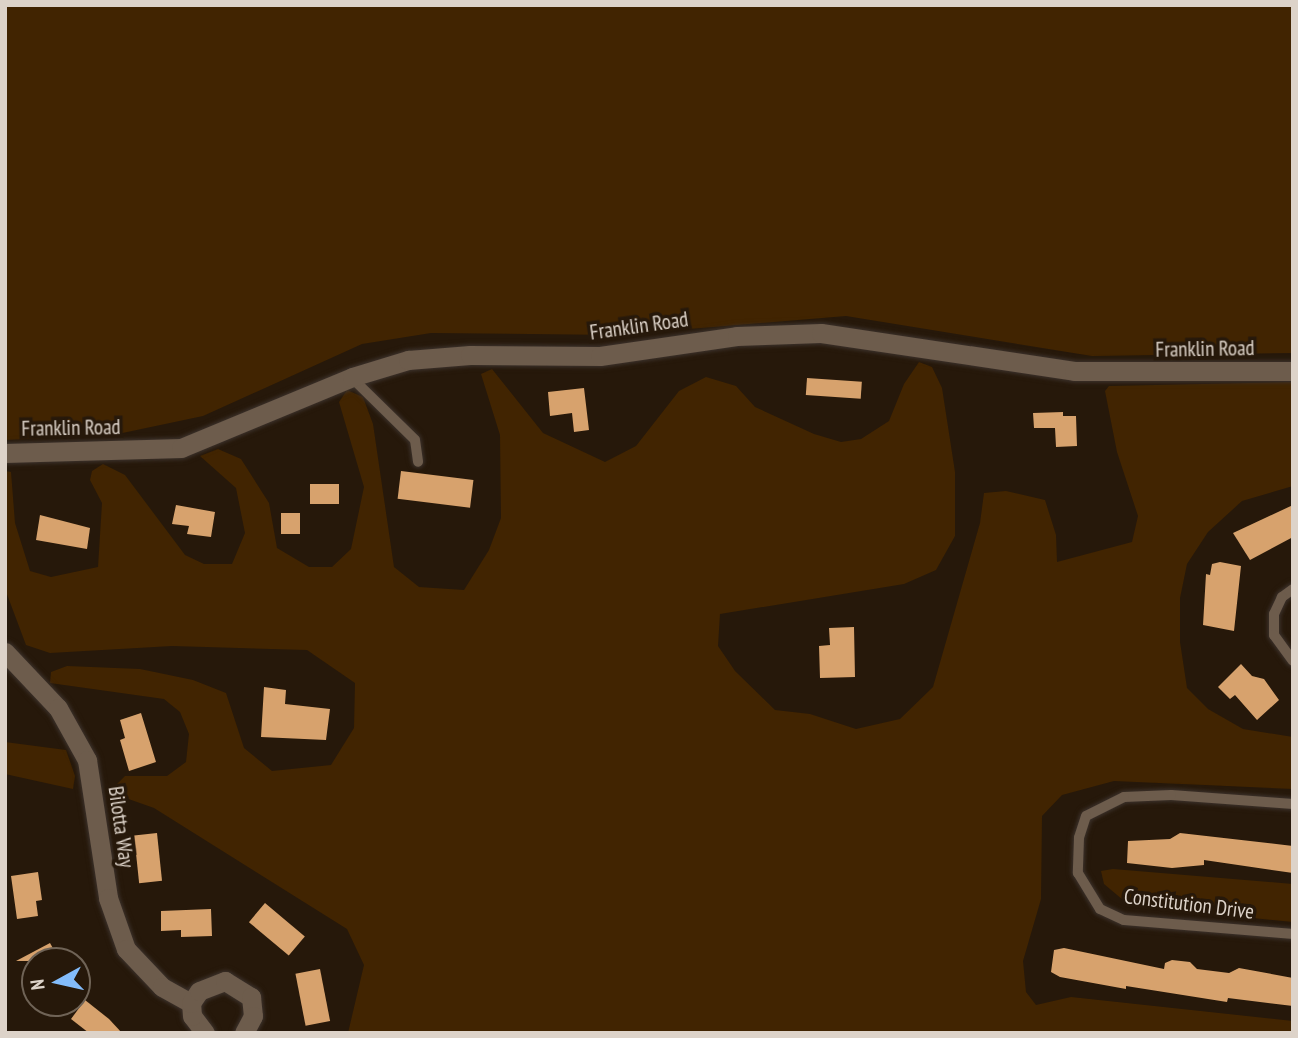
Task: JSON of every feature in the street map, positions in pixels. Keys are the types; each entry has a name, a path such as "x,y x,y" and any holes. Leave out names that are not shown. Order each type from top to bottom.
{"street":[{"name":"Franklin Road","path":"5,453 181,447 352,377 408,360 470,355 600,356 709,339 792,332 852,336 1074,371 1293,371"},
{"name":"Bilotta Way","path":"5,652 58,708 75,733 86,760 108,898 126,949 162,987 191,1003"},
{"path":"205,1033 192,1016 191,1003 208,986 225,981 236,984 251,997 253,1008 244,1033"}],"lane":[{"path":"352,377 415,440 418,462"},
{"path":"1293,589 1282,597 1274,614 1274,635 1293,661"},
{"name":"Constitution Drive","path":"1293,804 1171,794 1124,797 1086,816 1079,838 1078,873 1100,909 1124,920 1293,934"}],"shaded area":[{"path":"5,5 1293,5 1293,353 1092,356 846,316 617,335 431,333 362,344 203,416 113,435 5,440"},
{"path":"919,362 932,367 942,388 955,472 955,536 936,570 904,584 720,614 718,646 735,671 775,710 810,714 856,729 900,719 933,687 980,523 984,493 1006,491 1045,500 1056,535 1057,562 1132,542 1138,516 1117,452 1105,391 1109,386 1293,382 1293,486 1242,501 1208,532 1187,564 1180,598 1180,642 1187,688 1208,709 1243,729 1293,737 1293,789 1114,781 1062,795 1042,816 1041,899 1023,961 1026,992 1036,1005 1071,997 1293,1021 1293,1033 348,1033 364,965 347,929 154,808 120,796 113,788 125,776 167,776 186,762 189,734 180,712 164,699 50,683 51,672 67,666 140,669 193,680 226,693 244,748 272,771 331,765 354,728 355,683 307,650 172,646 50,653 26,645 5,589 5,471 11,472 15,523 30,571 51,577 98,567 102,503 90,480 92,471 103,464 125,475 185,555 204,564 232,564 245,533 236,488 200,456 218,449 241,459 269,503 277,548 309,567 332,567 351,549 364,487 339,402 347,390 363,397 373,424 394,567 419,587 464,590 489,550 501,518 500,435 481,374 492,369 543,433 605,462 636,446 679,391 706,377 736,386 755,407 814,434 841,442 861,439 889,421 904,384"},
{"path":"5,742 66,750 75,776 73,789 5,774"},
{"path":"1113,869 1293,884 1293,922 1162,909 1123,900 1104,884 1101,871"}],"building":[{"path":"807,378 862,382 861,399 806,395"},
{"path":"584,388 589,430 574,432 572,413 550,416 548,392"},
{"path":"1063,412 1063,416 1076,416 1077,446 1056,447 1055,428 1034,428 1033,413"},
{"path":"401,471 473,480 470,508 398,499"},
{"path":"310,484 339,484 339,504 310,504"},
{"path":"176,505 215,512 211,537 187,534 189,526 172,524"},
{"path":"1293,505 1293,537 1250,560 1233,533"},
{"path":"281,513 300,513 300,534 281,534"},
{"path":"40,515 90,528 87,549 36,540"},
{"path":"1220,562 1241,566 1234,631 1203,625 1206,574 1210,575 1212,564"},
{"path":"854,627 855,677 820,678 819,646 830,645 829,628"},
{"path":"1241,664 1252,676 1264,679 1279,700 1257,720 1235,695 1230,699 1218,687"},
{"path":"264,687 286,690 285,704 330,709 326,740 261,737"},
{"path":"141,713 156,762 129,771 120,740 125,738 120,720"},
{"path":"157,833 162,881 139,883 134,835"},
{"path":"1180,833 1293,846 1293,873 1204,860 1204,865 1172,868 1127,863 1128,841 1170,839"},
{"path":"38,872 42,900 36,901 38,916 17,919 11,876"},
{"path":"265,903 305,936 289,956 249,922"},
{"path":"211,909 212,936 181,937 181,930 161,931 161,911"},
{"path":"1064,948 1164,969 1165,963 1172,960 1190,962 1197,969 1229,973 1239,968 1293,978 1293,1006 1228,998 1227,1002 1060,977 1051,972 1054,950"},
{"path":"320,969 330,1021 306,1026 295,974"},
{"path":"91,1005 122,1033 89,1033 71,1019 91,1017"}]}
